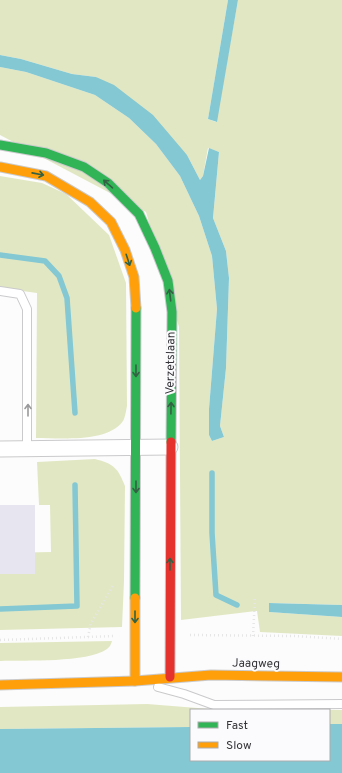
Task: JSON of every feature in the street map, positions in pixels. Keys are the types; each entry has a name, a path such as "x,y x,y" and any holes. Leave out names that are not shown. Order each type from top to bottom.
{"main road":[{"name":"Verzetslaan","path":"0,145 46,153 84,166 108,183 139,214 168,281 172,312 170,447 170,678"},
{"path":"0,167 46,176 90,202 111,222 125,250 134,277 136,305 135,681"},
{"name":"Jaagweg","path":"0,685 135,681 211,675 342,677"}],"street":[{"path":"0,449 170,447"}],"lane":[{"path":"0,291 20,294 27,308 27,449"},
{"name":"Jaagweg","path":"170,678 184,694"},
{"name":"Jaagweg","path":"135,681 184,694 214,705 342,704"}],"path":[{"path":"88,637 91,623 114,583"},
{"path":"253,636 255,598"}],"green space":[{"path":"0,0 228,0 208,119 216,122 238,0 342,0 342,605 270,603 269,612 342,617 342,636 260,632 257,611 181,620 179,327 146,212 0,135 0,67 26,72 95,95 129,118 156,144 180,176 199,216 212,256 217,309 209,409 209,435 212,441 224,437 220,426 226,368 229,278 226,251 213,218 219,152 208,148 203,176 200,180 187,155 96,77 72,74 21,59 0,55"},
{"path":"0,176 42,183 66,194 109,235 126,283 127,406 123,421 116,428 106,433 82,438 36,438 37,293 0,288"},
{"path":"95,459 111,465 120,475 125,486 122,627 0,630 0,553 51,552 50,505 39,505 37,462"},
{"path":"112,641 107,649 86,657 56,660 0,661 0,643"},
{"path":"147,704 210,709 190,709 190,727 0,729 0,707"},
{"path":"330,710 342,710 342,724 330,724"}],"water":[{"path":"228,0 238,0 217,122 208,119"},
{"path":"0,55 21,59 72,74 96,77 114,85 153,115 187,155 200,180 203,176 209,148 219,152 213,218 226,251 229,278 226,368 220,426 224,437 212,441 209,435 209,409 217,309 212,256 199,216 180,176 156,144 129,118 95,95 26,72 0,67"},
{"path":"269,603 342,605 342,617 269,612"},
{"path":"330,724 342,724 342,773 0,773 0,729 190,727 190,761 330,761"}],"building":[{"path":"0,505 35,505 35,574 0,574"}],"waterway":[{"path":"0,255 45,261 59,276 67,298 75,413"},
{"path":"212,473 212,533 216,595 237,605"},
{"path":"0,609 77,606 75,485"}],"traffic: fast":[{"path":"0,145 46,153 84,167 108,183 139,214 168,281 172,312 171,442"},
{"path":"135,598 136,308"}],"traffic: slow":[{"path":"0,167 46,176 90,202 111,222 125,250 134,277 136,308"},
{"path":"135,598 135,681 211,675 342,677"},
{"path":"0,685 135,681"}],"traffic: jam":[{"path":"170,677 171,442"}]}
